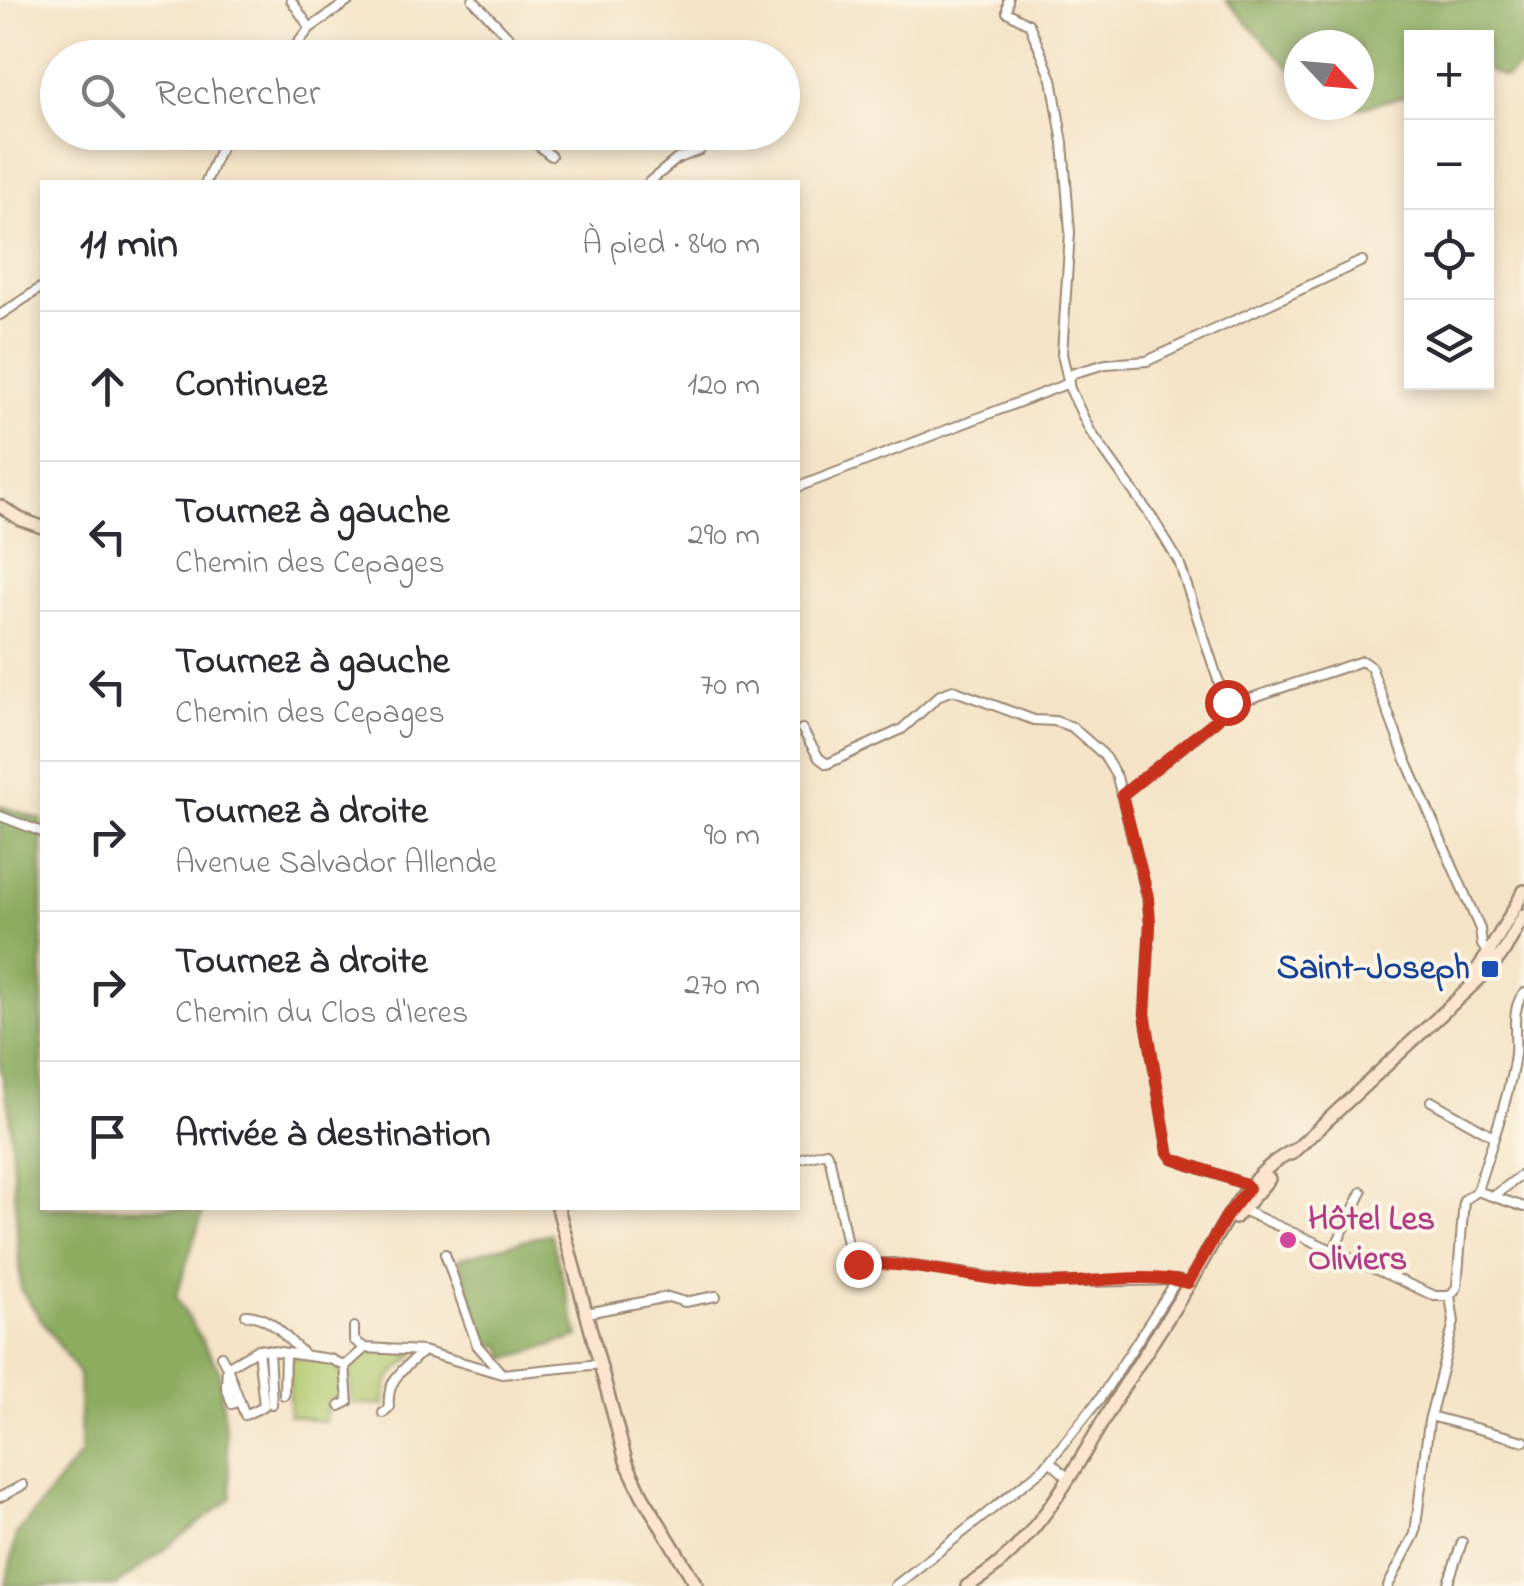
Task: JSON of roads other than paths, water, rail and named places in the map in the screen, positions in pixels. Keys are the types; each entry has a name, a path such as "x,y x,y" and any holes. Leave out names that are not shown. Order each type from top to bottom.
{"main road":[{"path":"0,506 40,526"},
{"path":"1455,999 1488,954 1524,891"},
{"path":"1244,1200 1477,981 1505,950 1524,915"},
{"path":"967,1586 993,1569 1025,1538 1068,1476 1183,1282 1260,1178 1292,1152"},
{"path":"559,1210 626,1461 642,1496 698,1586"}],"street":[{"path":"291,0 310,28"},
{"path":"300,40 310,28 350,0"},
{"path":"473,0 511,40"},
{"path":"1008,0 1007,12 1029,24 1040,42 1061,130 1070,232 1062,354 1068,382 1090,431 1153,519 1178,562 1195,620 1227,702 1216,720 1122,795"},
{"path":"207,180 219,150"},
{"path":"544,150 551,156"},
{"path":"651,180 677,159 700,150"},
{"path":"800,487 1068,382 1074,373 1106,364 1147,361 1362,261"},
{"path":"0,315 40,288"},
{"path":"1227,702 1233,704 1362,660 1371,668 1488,954 1490,960 1477,981"},
{"path":"802,729 827,764 902,728 940,694 960,691 992,707 1072,727 1103,754 1117,777 1148,897 1145,1014 1168,1152 1173,1159 1245,1184 1244,1200"},
{"path":"0,816 40,831"},
{"path":"1388,1586 1415,1534 1430,1416 1454,1322 1450,1296 1457,1287 1464,1200 1477,1191 1493,1136 1513,1064 1516,1009 1524,992"},
{"path":"1431,1101 1493,1136"},
{"path":"800,1158 826,1152 849,1254 858,1264 894,1263 1029,1283 1183,1282"},
{"path":"1494,1196 1524,1173"},
{"path":"1477,1191 1524,1207"},
{"path":"1334,1250 1362,1192"},
{"path":"1244,1200 1262,1217 1435,1296 1450,1296"},
{"path":"1244,1200 1262,1217"},
{"path":"445,1254 476,1345 502,1374"},
{"path":"900,1585 1018,1492 1050,1461 1183,1282"},
{"path":"587,1314 668,1297 685,1302 716,1296"},
{"path":"246,1315 283,1331 307,1356"},
{"path":"354,1327 354,1340 365,1348 423,1350 502,1374 600,1364"},
{"path":"345,1366 365,1348"},
{"path":"226,1367 258,1350 330,1358 345,1366"},
{"path":"220,1356 246,1415 264,1406 258,1350"},
{"path":"383,1413 389,1407 387,1392 398,1372 423,1350"},
{"path":"269,1351 272,1404"},
{"path":"284,1395 285,1353"},
{"path":"340,1406 348,1402 345,1366"},
{"path":"1430,1416 1524,1441"},
{"path":"1050,1461 1068,1476"},
{"path":"0,1498 24,1485"},
{"path":"1447,1586 1462,1542"}],"place":[{"name":"Saint-Joseph","path":"1490,969"},
{"name":"Hôtel Les Oliviers","path":"1288,1240"}]}
